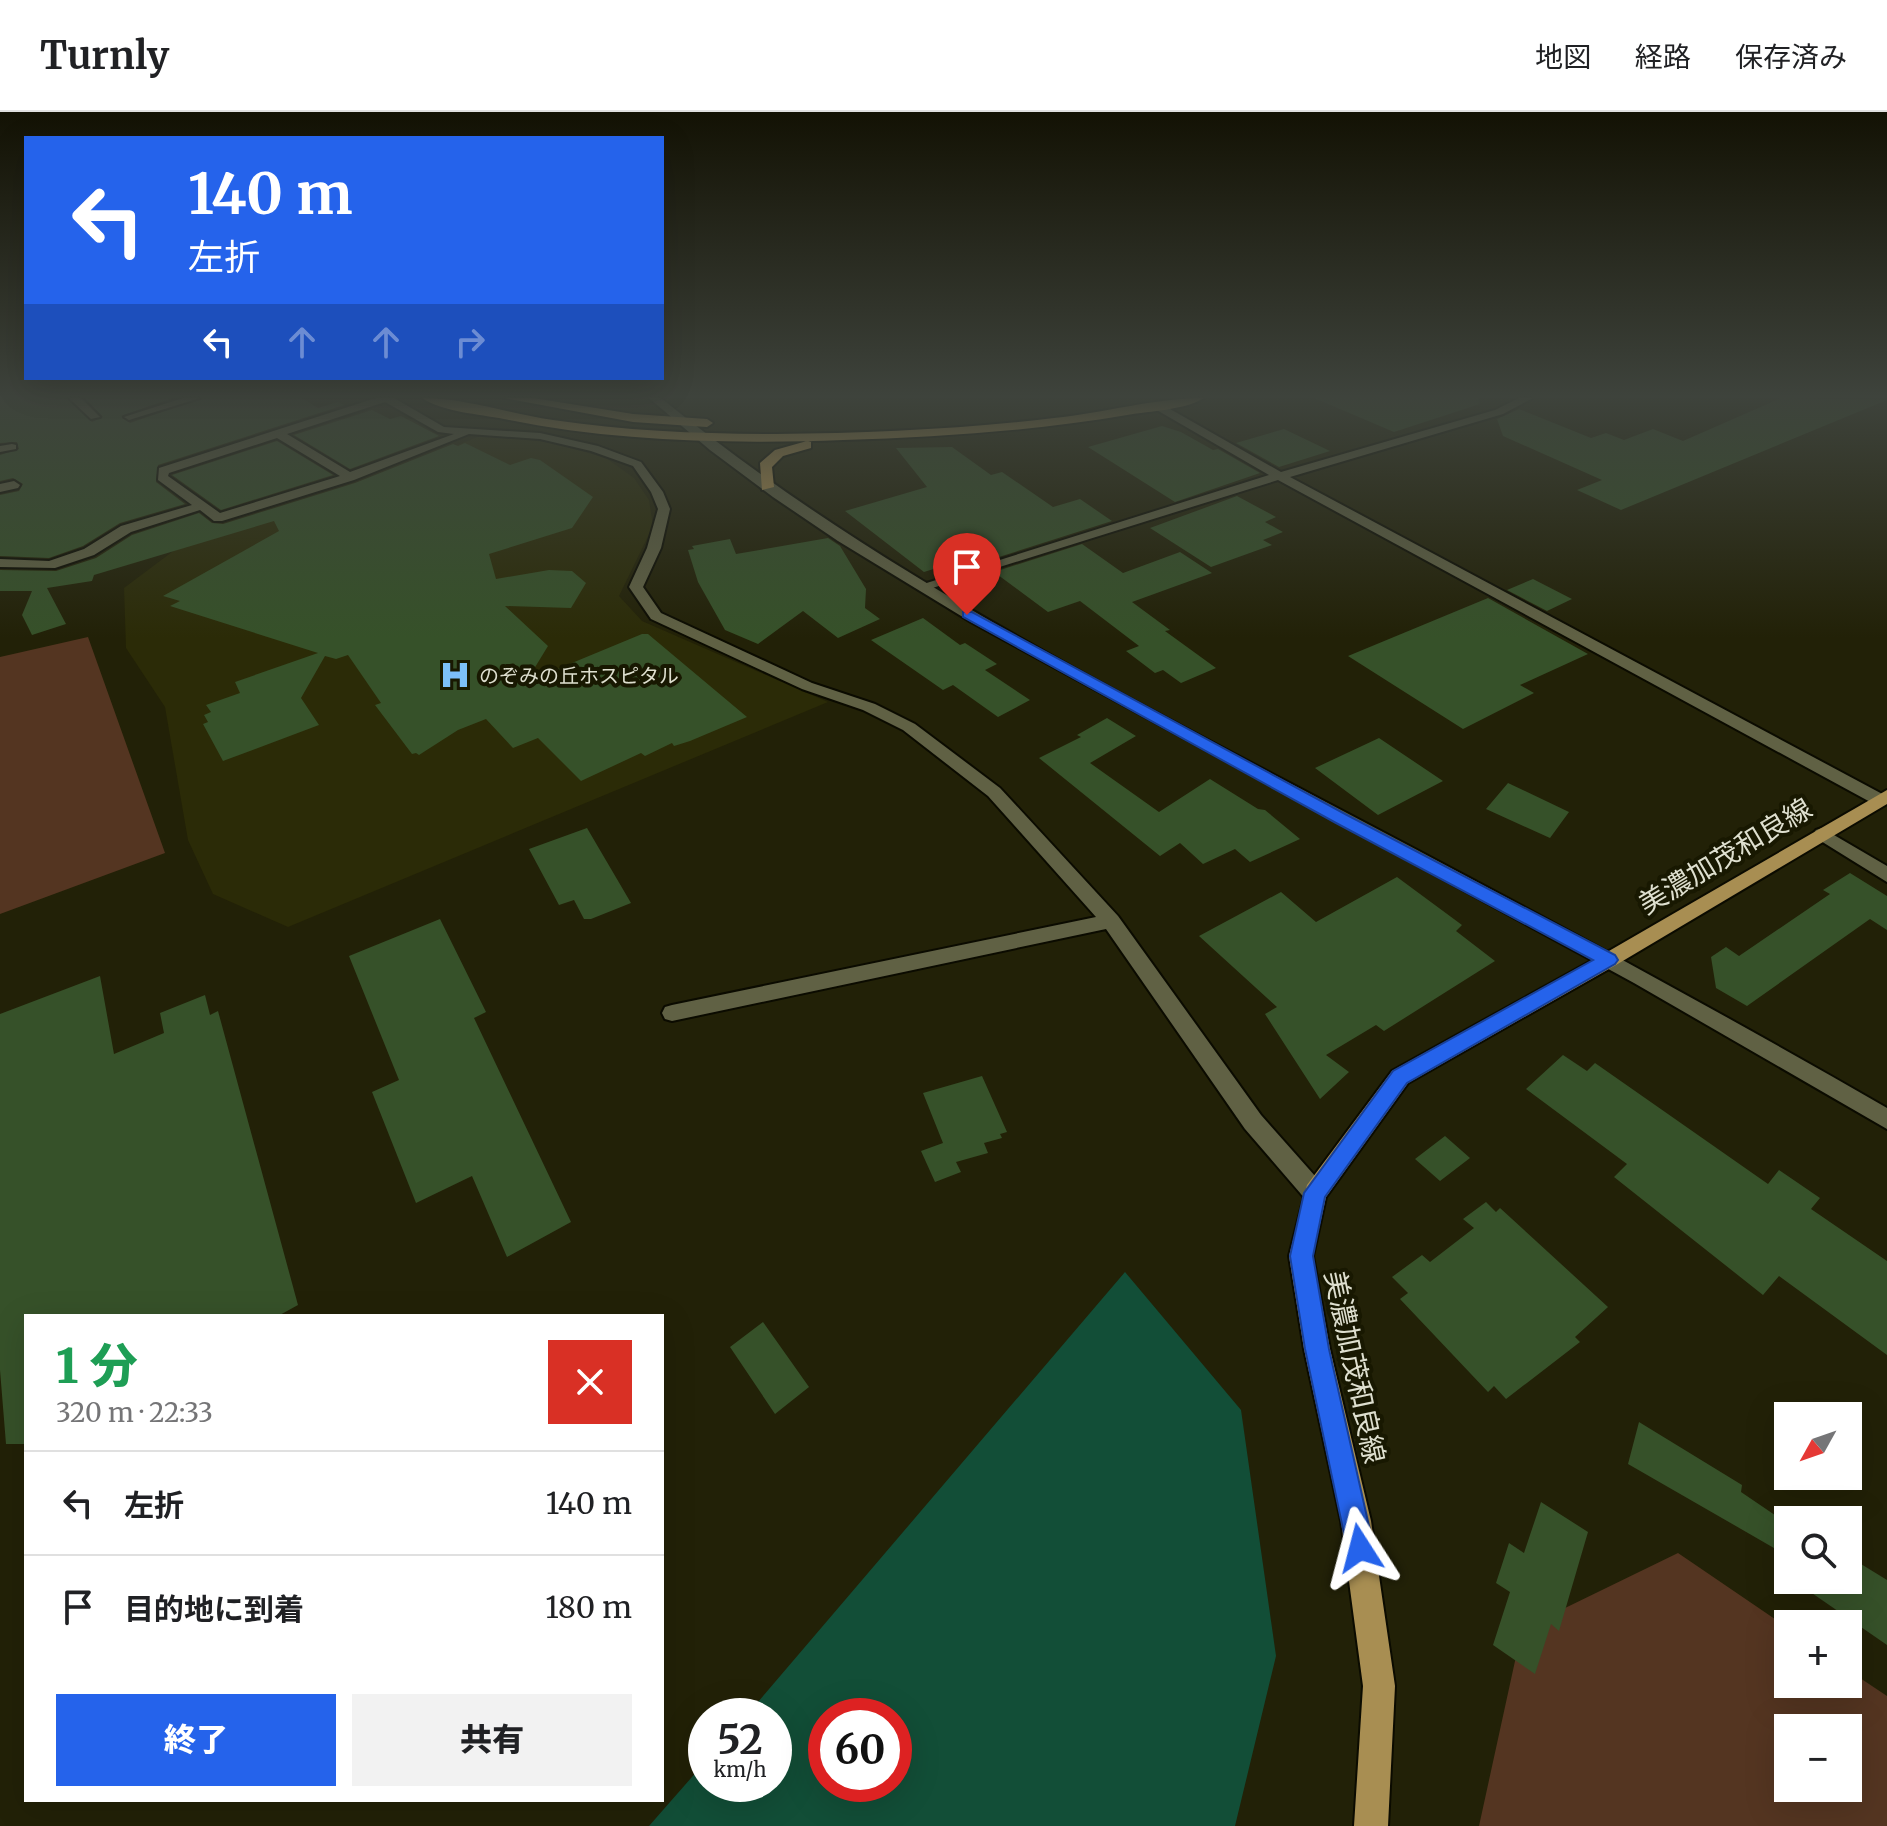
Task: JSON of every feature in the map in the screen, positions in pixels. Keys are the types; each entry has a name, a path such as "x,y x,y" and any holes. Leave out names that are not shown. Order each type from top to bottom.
{"highway":[{"path":"766,478 767,487"}],"main road":[{"name":"美濃加茂和良線","path":"1371,1826 1379,1686 1356,1521 1317,1349 1301,1256 1315,1193 1400,1077 1609,960 1884,798"}],"street":[{"path":"163,478 218,518 347,478"},
{"path":"647,478 664,509 654,548 636,587 656,616 807,686 869,707 909,727 994,792 1111,921 1253,1122 1315,1193"},
{"path":"755,478 921,587 1005,636 1609,960 1887,1119"},
{"path":"921,587 1273,478"},
{"path":"1283,478 1884,798"},
{"path":"0,488 14,485"},
{"path":"0,563 50,565 89,552 126,529 201,506"},
{"path":"1822,834 1887,875"},
{"path":"672,1013 1111,921"}],"shaded area":[{"name":"のぞみの丘ホスピタル","path":"370,478 634,478 649,500 653,526 619,596 642,621 828,702 288,927 213,894 188,840 165,707 126,648 124,588 172,552 208,533"},
{"path":"88,637 165,853 0,914 0,657"},
{"path":"1125,1272 1241,1410 1276,1656 1235,1826 649,1826 688,1782 688,1802 792,1802 792,1698 761,1698"},
{"path":"1678,1553 1774,1618 1774,1698 1862,1698 1862,1679 1887,1696 1887,1826 1479,1826 1522,1629"}],"building":[{"path":"0,478 156,478 156,482 185,504 120,523 83,546 49,558 0,556 0,495 19,491 23,484 13,478 0,481"},
{"path":"176,478 323,478 221,510"},
{"path":"368,478 566,478 593,497 572,528 489,554 496,579 549,570 572,571 586,583 571,608 505,606 548,646 526,682 648,634 747,717 690,741 674,746 672,743 645,756 641,753 581,781 538,738 513,748 486,719 458,730 419,755 412,754 375,705 381,703 348,655 336,659 325,656 301,698 319,725 223,761 203,724 208,722 204,715 211,712 206,705 240,693 235,682 318,653 170,606 180,601 163,596 279,531 274,521 94,575 92,581 47,588 66,624 32,635 22,615 32,591 0,591 0,570 56,571 96,558 132,535 199,513 212,523 223,524"},
{"path":"920,478 1011,478 1053,507 1080,499 1112,521 983,562 975,556 924,572 845,511 927,487"},
{"path":"1137,478 1245,478 1175,502"},
{"path":"1597,478 1698,478 1621,510 1577,490 1602,480"},
{"path":"1237,496 1276,517 1265,522 1283,532 1263,540 1272,545 1211,567 1150,528"},
{"path":"828,538 840,546 866,589 865,608 880,619 838,638 803,611 758,644 725,630 698,582 688,550 694,549 692,546 730,539 736,554"},
{"path":"1082,544 1123,573 1180,552 1212,573 1132,602 1170,630 1165,631 1216,668 1181,683 1163,670 1155,673 1126,651 1139,646 1080,601 1048,612 994,572"},
{"path":"1533,579 1572,599 1547,611 1507,590"},
{"path":"1488,598 1588,654 1520,685 1534,693 1463,729 1348,656"},
{"path":"923,618 960,645 965,643 997,664 985,670 1030,700 998,717 953,685 943,690 871,640"},
{"path":"1107,718 1136,736 1090,763 1159,812 1210,779 1258,809 1265,810 1300,839 1250,862 1235,849 1203,864 1180,843 1160,856 1039,758 1081,737 1077,735"},
{"path":"1379,738 1443,781 1378,815 1315,768"},
{"path":"1508,783 1569,812 1550,838 1486,809"},
{"path":"587,828 631,903 591,919 584,919 574,900 559,905 529,849"},
{"path":"1850,873 1887,896 1887,930 1870,919 1747,1006 1716,988 1711,957 1726,947 1739,956 1830,894 1823,890"},
{"path":"1397,877 1462,925 1456,931 1495,961 1384,1031 1376,1025 1326,1055 1349,1072 1320,1099 1265,1014 1277,1007 1199,936 1281,892 1316,922"},
{"path":"440,919 486,1012 474,1018 571,1222 507,1257 472,1176 416,1203 372,1092 399,1080 349,956"},
{"path":"100,976 114,1054 164,1033 160,1013 205,995 210,1015 218,1011 298,1305 282,1314 24,1314 24,1444 6,1444 0,1370 0,1014"},
{"path":"1563,1055 1587,1071 1595,1063 1768,1184 1779,1170 1820,1198 1811,1209 1887,1261 1887,1355 1779,1276 1763,1295 1614,1177 1627,1164 1526,1089"},
{"path":"982,1076 1007,1132 1000,1134 1002,1138 984,1143 988,1153 956,1162 961,1172 935,1182 921,1151 943,1143 923,1093"},
{"path":"1445,1136 1470,1158 1440,1181 1415,1159"},
{"path":"1486,1202 1496,1212 1500,1208 1608,1307 1575,1337 1580,1342 1506,1399 1494,1386 1488,1392 1400,1299 1408,1293 1392,1277 1422,1255 1430,1262 1474,1228 1463,1219"},
{"path":"763,1322 809,1387 775,1414 730,1347"},
{"path":"1639,1422 1742,1485 1741,1492 1774,1514 1774,1548 1628,1464"},
{"path":"1541,1502 1588,1532 1559,1631 1551,1624 1535,1674 1493,1645 1510,1592 1496,1583 1509,1543 1524,1553"},
{"path":"1862,1565 1887,1580 1887,1645 1862,1628 1862,1610 1836,1610 1813,1594 1862,1594"}],"place":[{"name":"のぞみの丘ホスピタル","path":"455,675"}],"route":[{"path":"967,615 1341,819 1609,960 1400,1077 1315,1193 1301,1256 1317,1349 1360,1548"}]}
